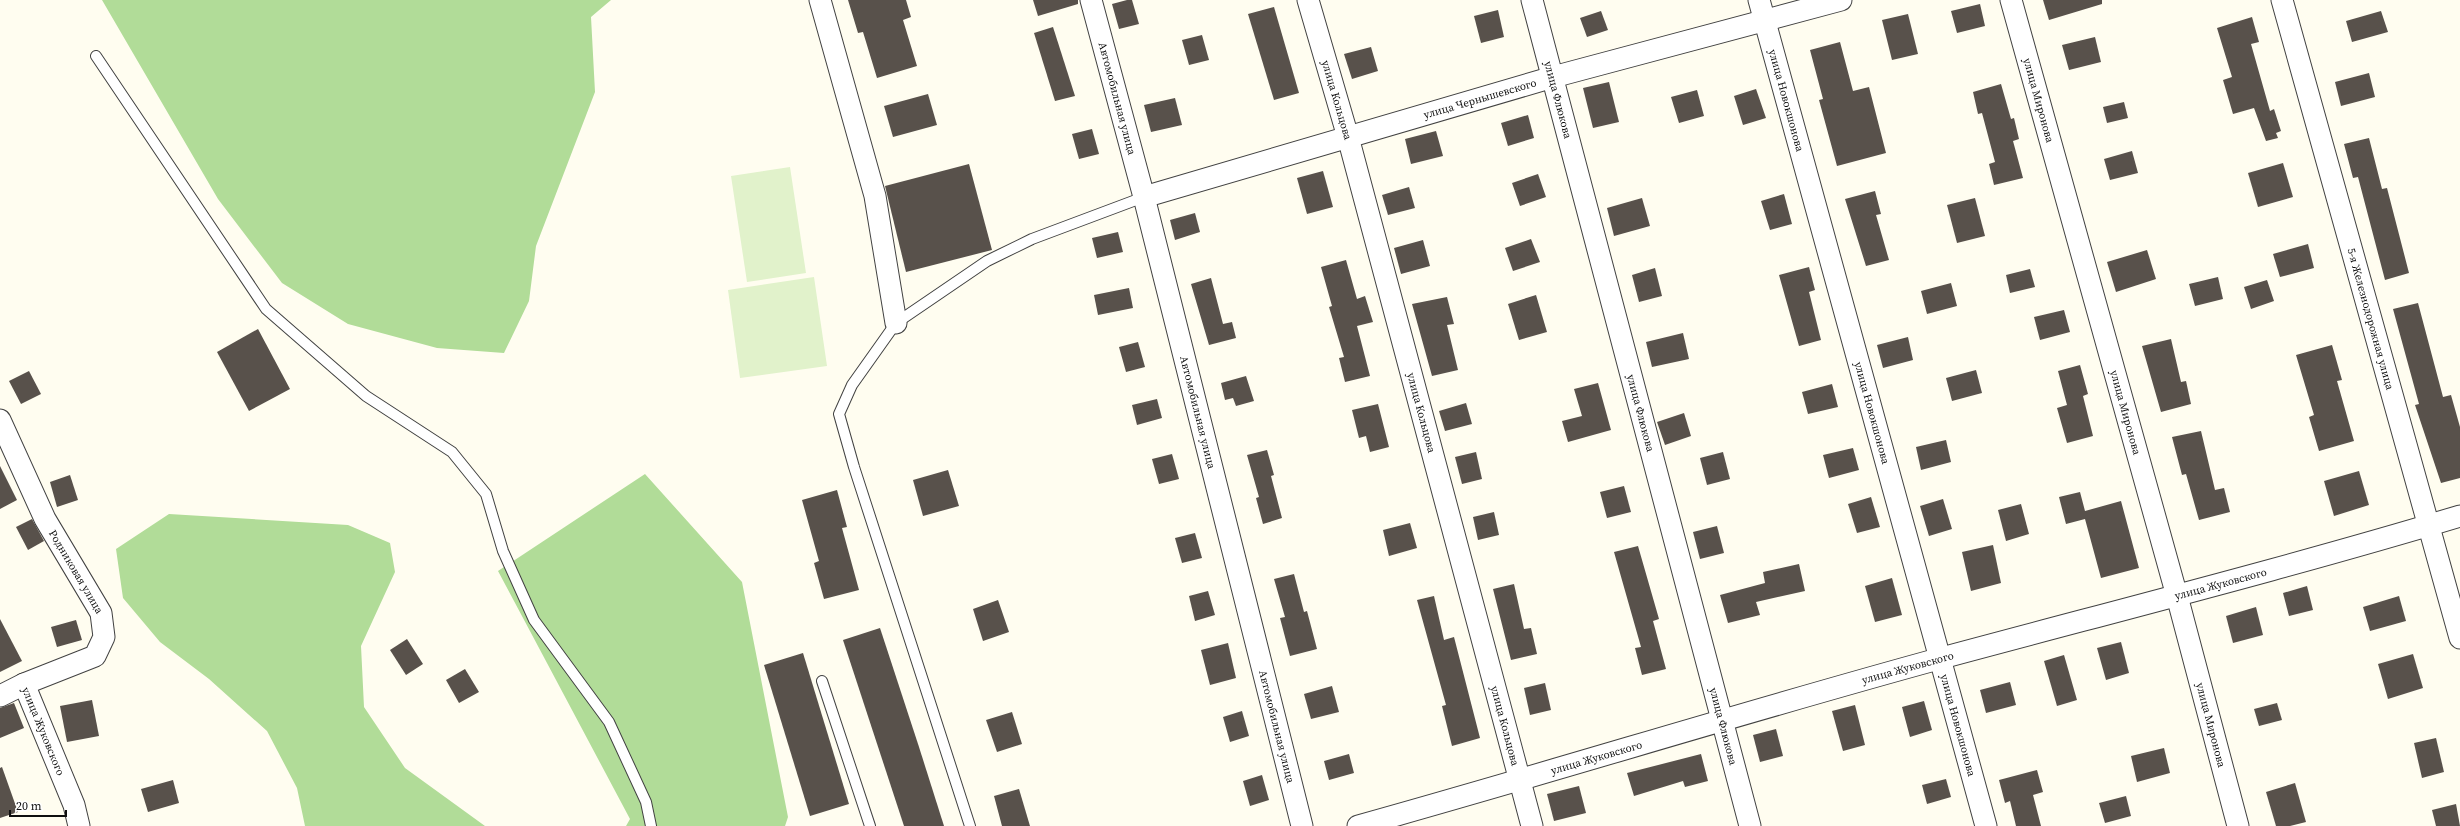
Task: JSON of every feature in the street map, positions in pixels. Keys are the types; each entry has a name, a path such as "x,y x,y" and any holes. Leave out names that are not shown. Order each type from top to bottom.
{"street":[{"path":"820,0 875,196 896,323"},
{"name":"Автомобильная улица","path":"1091,0 1144,197 1302,826"},
{"name":"улица Кольцова","path":"1308,0 1348,137 1532,826"},
{"name":"улица Флюкова","path":"1532,0 1750,826"},
{"name":"улица Новокшонова","path":"1759,0 1986,826"},
{"name":"улица Чернышевского","path":"1144,197 1553,77 1841,0"},
{"name":"улица Миронова","path":"2011,0 2177,596 2238,826"},
{"name":"5-я Железнодорожная улица","path":"2282,0 2460,638"},
{"name":"Родниковая улица","path":"0,420 45,519 98,607 104,629 102,645 95,656 24,684"},
{"name":"улица Жуковского","path":"1358,826 1520,781 1721,719 2177,596 2460,516"},
{"name":"улица Жуковского","path":"0,696 24,684 74,805 79,826"}],"lane":[{"path":"96,56 266,308 366,396 452,452 486,494 503,551 534,620 609,722 646,802 651,826"},
{"path":"970,826 854,467 839,414 852,385 896,323 987,261 1032,239 1144,197"},
{"path":"822,681 870,826"}],"green space":[{"path":"102,0 611,0 591,17 595,92 536,246 529,301 504,353 437,348 348,324 282,283 218,199"},
{"path":"790,167 806,273 747,282 731,176"},
{"path":"814,277 827,366 740,378 728,290"},
{"path":"645,474 742,582 788,817 785,826 626,826 630,819 498,571"},
{"path":"169,514 348,525 390,543 395,572 361,646 364,707 405,768 485,826 305,826 297,788 267,731 209,679 160,642 123,598 116,549"}],"building":[{"path":"848,0 906,0 911,17 903,20 917,66 877,78 863,32 858,33"},
{"path":"1033,0 1078,0 1078,4 1038,16"},
{"path":"1132,0 1139,24 1119,29 1112,4"},
{"path":"2043,0 2102,0 2102,4 2049,20"},
{"path":"1980,4 1985,26 1957,33 1951,11"},
{"path":"1274,7 1299,93 1274,100 1248,14"},
{"path":"1498,10 1504,37 1481,43 1474,16"},
{"path":"1601,11 1608,30 1587,37 1580,18"},
{"path":"2381,11 2388,32 2352,42 2346,21"},
{"path":"1908,14 1918,54 1892,60 1882,20"},
{"path":"2252,17 2259,42 2251,44 2270,111 2274,109 2281,131 2276,133 2278,138 2266,141 2254,108 2233,114 2223,80 2232,77 2217,28"},
{"path":"1053,27 1075,96 1055,101 1034,33"},
{"path":"1202,35 1209,60 1189,65 1182,40"},
{"path":"2095,37 2101,62 2069,70 2062,45"},
{"path":"1840,42 1853,91 1869,87 1886,153 1837,166 1819,100 1823,99 1810,50"},
{"path":"1371,47 1378,71 1352,79 1344,54"},
{"path":"2369,73 2375,97 2341,106 2335,82"},
{"path":"1609,82 1619,122 1593,128 1583,88"},
{"path":"2001,84 2011,119 2014,118 2019,139 2013,141 2023,178 1994,185 1989,164 1995,162 1982,113 1978,114 1973,92"},
{"path":"1756,89 1766,118 1743,125 1734,96"},
{"path":"1697,90 1704,116 1679,123 1671,97"},
{"path":"928,94 937,125 893,137 884,106"},
{"path":"1175,98 1182,125 1151,132 1144,105"},
{"path":"2124,102 2128,118 2107,123 2103,107"},
{"path":"1528,115 1534,138 1508,146 1501,123"},
{"path":"1092,129 1099,154 1079,159 1072,134"},
{"path":"1436,131 1443,156 1411,164 1405,139"},
{"path":"2369,138 2382,189 2387,188 2409,273 2385,280 2358,177 2353,178 2344,144"},
{"path":"2132,151 2138,173 2110,180 2104,159"},
{"path":"2283,163 2293,197 2258,207 2248,173"},
{"path":"969,164 992,250 906,272 885,186"},
{"path":"1323,171 1333,207 1307,214 1297,178"},
{"path":"1538,174 1546,197 1520,206 1512,183"},
{"path":"1409,187 1415,208 1388,215 1382,195"},
{"path":"1875,191 1881,214 1876,215 1889,260 1866,266 1845,199"},
{"path":"1784,194 1792,224 1770,230 1761,201"},
{"path":"1642,198 1650,226 1614,236 1607,208"},
{"path":"1975,198 1985,236 1957,243 1947,205"},
{"path":"1195,213 1200,232 1175,240 1170,220"},
{"path":"1118,232 1123,252 1097,258 1092,238"},
{"path":"1531,239 1540,262 1513,271 1505,248"},
{"path":"1423,240 1430,266 1401,274 1394,248"},
{"path":"2308,244 2314,268 2280,277 2273,254"},
{"path":"2147,250 2156,279 2116,292 2107,262"},
{"path":"1346,260 1357,299 1365,296 1373,322 1357,326 1370,376 1345,382 1339,358 1344,357 1329,307 1332,306 1321,267"},
{"path":"1809,267 1815,290 1809,292 1821,340 1799,346 1779,275"},
{"path":"1655,268 1662,296 1639,302 1632,275"},
{"path":"2030,269 2035,287 2010,293 2006,275"},
{"path":"2218,277 2223,299 2195,306 2189,284"},
{"path":"1211,278 1223,324 1232,322 1236,338 1209,345 1191,284"},
{"path":"2267,280 2274,301 2251,309 2244,287"},
{"path":"1951,283 1957,306 1927,314 1921,291"},
{"path":"1129,288 1133,308 1098,315 1094,295"},
{"path":"1536,295 1547,332 1519,340 1508,304"},
{"path":"1447,297 1454,324 1447,325 1458,370 1432,376 1412,304"},
{"path":"2418,303 2443,397 2451,395 2460,427 2460,478 2441,483 2415,405 2419,404 2393,309"},
{"path":"2064,310 2070,332 2040,340 2034,317"},
{"path":"258,329 290,389 249,411 217,352"},
{"path":"1683,333 1689,359 1652,367 1646,342"},
{"path":"1908,337 1913,360 1883,368 1877,345"},
{"path":"2171,339 2181,382 2186,381 2191,404 2161,412 2142,346"},
{"path":"1138,342 1145,367 1126,372 1119,347"},
{"path":"2332,345 2342,380 2337,381 2354,441 2319,451 2309,417 2314,415 2296,355"},
{"path":"2080,365 2088,394 2083,396 2093,436 2067,443 2057,408 2067,405 2058,371"},
{"path":"1976,370 1982,393 1952,401 1946,378"},
{"path":"29,371 41,394 21,404 9,381"},
{"path":"1246,376 1254,401 1236,406 1233,398 1225,400 1221,383"},
{"path":"1598,383 1611,430 1568,442 1562,421 1582,416 1574,389"},
{"path":"1832,384 1838,407 1808,414 1802,392"},
{"path":"1157,399 1162,418 1137,425 1132,405"},
{"path":"1466,403 1472,424 1445,431 1439,411"},
{"path":"1378,404 1389,447 1370,452 1366,436 1359,438 1352,410"},
{"path":"1684,413 1691,436 1665,445 1657,422"},
{"path":"2201,431 2215,490 2224,488 2230,512 2199,520 2186,474 2182,475 2172,437"},
{"path":"1946,440 1951,462 1921,470 1916,447"},
{"path":"1853,448 1859,470 1829,478 1823,455"},
{"path":"1267,450 1274,475 1271,476 1282,518 1263,524 1256,498 1259,497 1247,455"},
{"path":"1476,452 1482,479 1462,484 1455,457"},
{"path":"1723,452 1730,479 1707,485 1700,458"},
{"path":"1172,454 1179,479 1159,484 1152,459"},
{"path":"0,466 17,500 0,509"},
{"path":"948,470 959,506 923,516 913,480"},
{"path":"2359,471 2369,505 2334,516 2324,481"},
{"path":"70,475 78,500 57,507 50,482"},
{"path":"1624,486 1631,512 1607,518 1600,492"},
{"path":"837,490 847,527 842,528 859,590 824,599 814,563 819,561 802,500"},
{"path":"2080,492 2085,511 2121,501 2139,568 2101,578 2085,519 2066,524 2059,497"},
{"path":"1871,497 1880,527 1857,533 1848,504"},
{"path":"1943,499 1952,529 1929,536 1920,506"},
{"path":"2021,504 2029,534 2006,541 1998,510"},
{"path":"1494,512 1499,535 1478,540 1473,517"},
{"path":"32,519 44,541 28,550 16,527"},
{"path":"1410,523 1417,548 1389,556 1383,530"},
{"path":"1717,526 1724,553 1700,559 1693,532"},
{"path":"1195,533 1202,558 1182,563 1175,538"},
{"path":"1993,545 2001,583 1971,591 1962,552"},
{"path":"1638,546 1659,619 1653,621 1666,669 1642,675 1635,648 1641,647 1614,552"},
{"path":"1799,564 1805,591 1756,602 1760,615 1728,623 1720,595 1765,583 1763,572"},
{"path":"1294,574 1304,612 1307,611 1317,649 1290,656 1280,618 1285,617 1274,579"},
{"path":"1892,578 1902,615 1875,622 1865,586"},
{"path":"1514,584 1524,629 1531,628 1537,654 1511,660 1493,589"},
{"path":"2307,586 2313,610 2289,616 2283,593"},
{"path":"1208,591 1215,615 1195,621 1189,596"},
{"path":"1434,596 1444,640 1454,637 1480,738 1452,746 1442,706 1446,705 1417,600"},
{"path":"2399,596 2406,621 2370,631 2363,607"},
{"path":"998,600 1009,632 983,641 973,609"},
{"path":"2256,607 2263,635 2233,643 2226,616"},
{"path":"0,619 22,661 0,672"},
{"path":"76,620 82,640 57,647 51,627"},
{"path":"880,628 944,826 904,826 843,640"},
{"path":"407,639 423,664 406,675 390,650"},
{"path":"2121,642 2129,673 2106,680 2097,648"},
{"path":"1228,643 1236,678 1210,685 1201,650"},
{"path":"803,653 849,804 810,816 764,665"},
{"path":"2413,654 2423,688 2388,699 2378,664"},
{"path":"2064,655 2077,700 2057,706 2044,661"},
{"path":"465,669 479,692 459,703 446,680"},
{"path":"2010,682 2016,705 1986,713 1980,690"},
{"path":"1545,683 1551,710 1530,715 1524,688"},
{"path":"1332,686 1339,712 1311,719 1304,694"},
{"path":"92,700 99,736 67,742 60,706"},
{"path":"1924,701 1932,730 1910,737 1902,707"},
{"path":"14,703 24,728 0,738 0,708"},
{"path":"2277,703 2282,720 2259,726 2254,709"},
{"path":"1855,705 1865,745 1843,751 1832,711"},
{"path":"1242,711 1249,736 1230,742 1223,717"},
{"path":"1012,712 1022,744 997,752 986,720"},
{"path":"1776,729 1783,756 1760,762 1753,735"},
{"path":"2436,738 2444,772 2422,778 2414,743"},
{"path":"2164,748 2170,773 2137,782 2131,756"},
{"path":"1349,754 1354,773 1329,780 1324,761"},
{"path":"1701,754 1708,781 1685,787 1683,781 1634,796 1627,773"},
{"path":"2,767 18,812 0,818 0,768"},
{"path":"2037,770 2043,792 2033,795 2041,826 2016,826 2010,801 2005,803 1999,780"},
{"path":"1262,775 1269,800 1250,806 1243,781"},
{"path":"1946,779 1951,797 1927,804 1922,785"},
{"path":"173,780 179,803 148,812 141,789"},
{"path":"2295,783 2306,822 2290,826 2276,826 2266,792"},
{"path":"1579,786 1586,813 1554,821 1547,794"},
{"path":"1019,789 1030,826 1002,826 994,796"},
{"path":"2126,796 2131,816 2105,823 2099,803"},
{"path":"2456,804 2460,826 2436,826 2432,810"}]}
